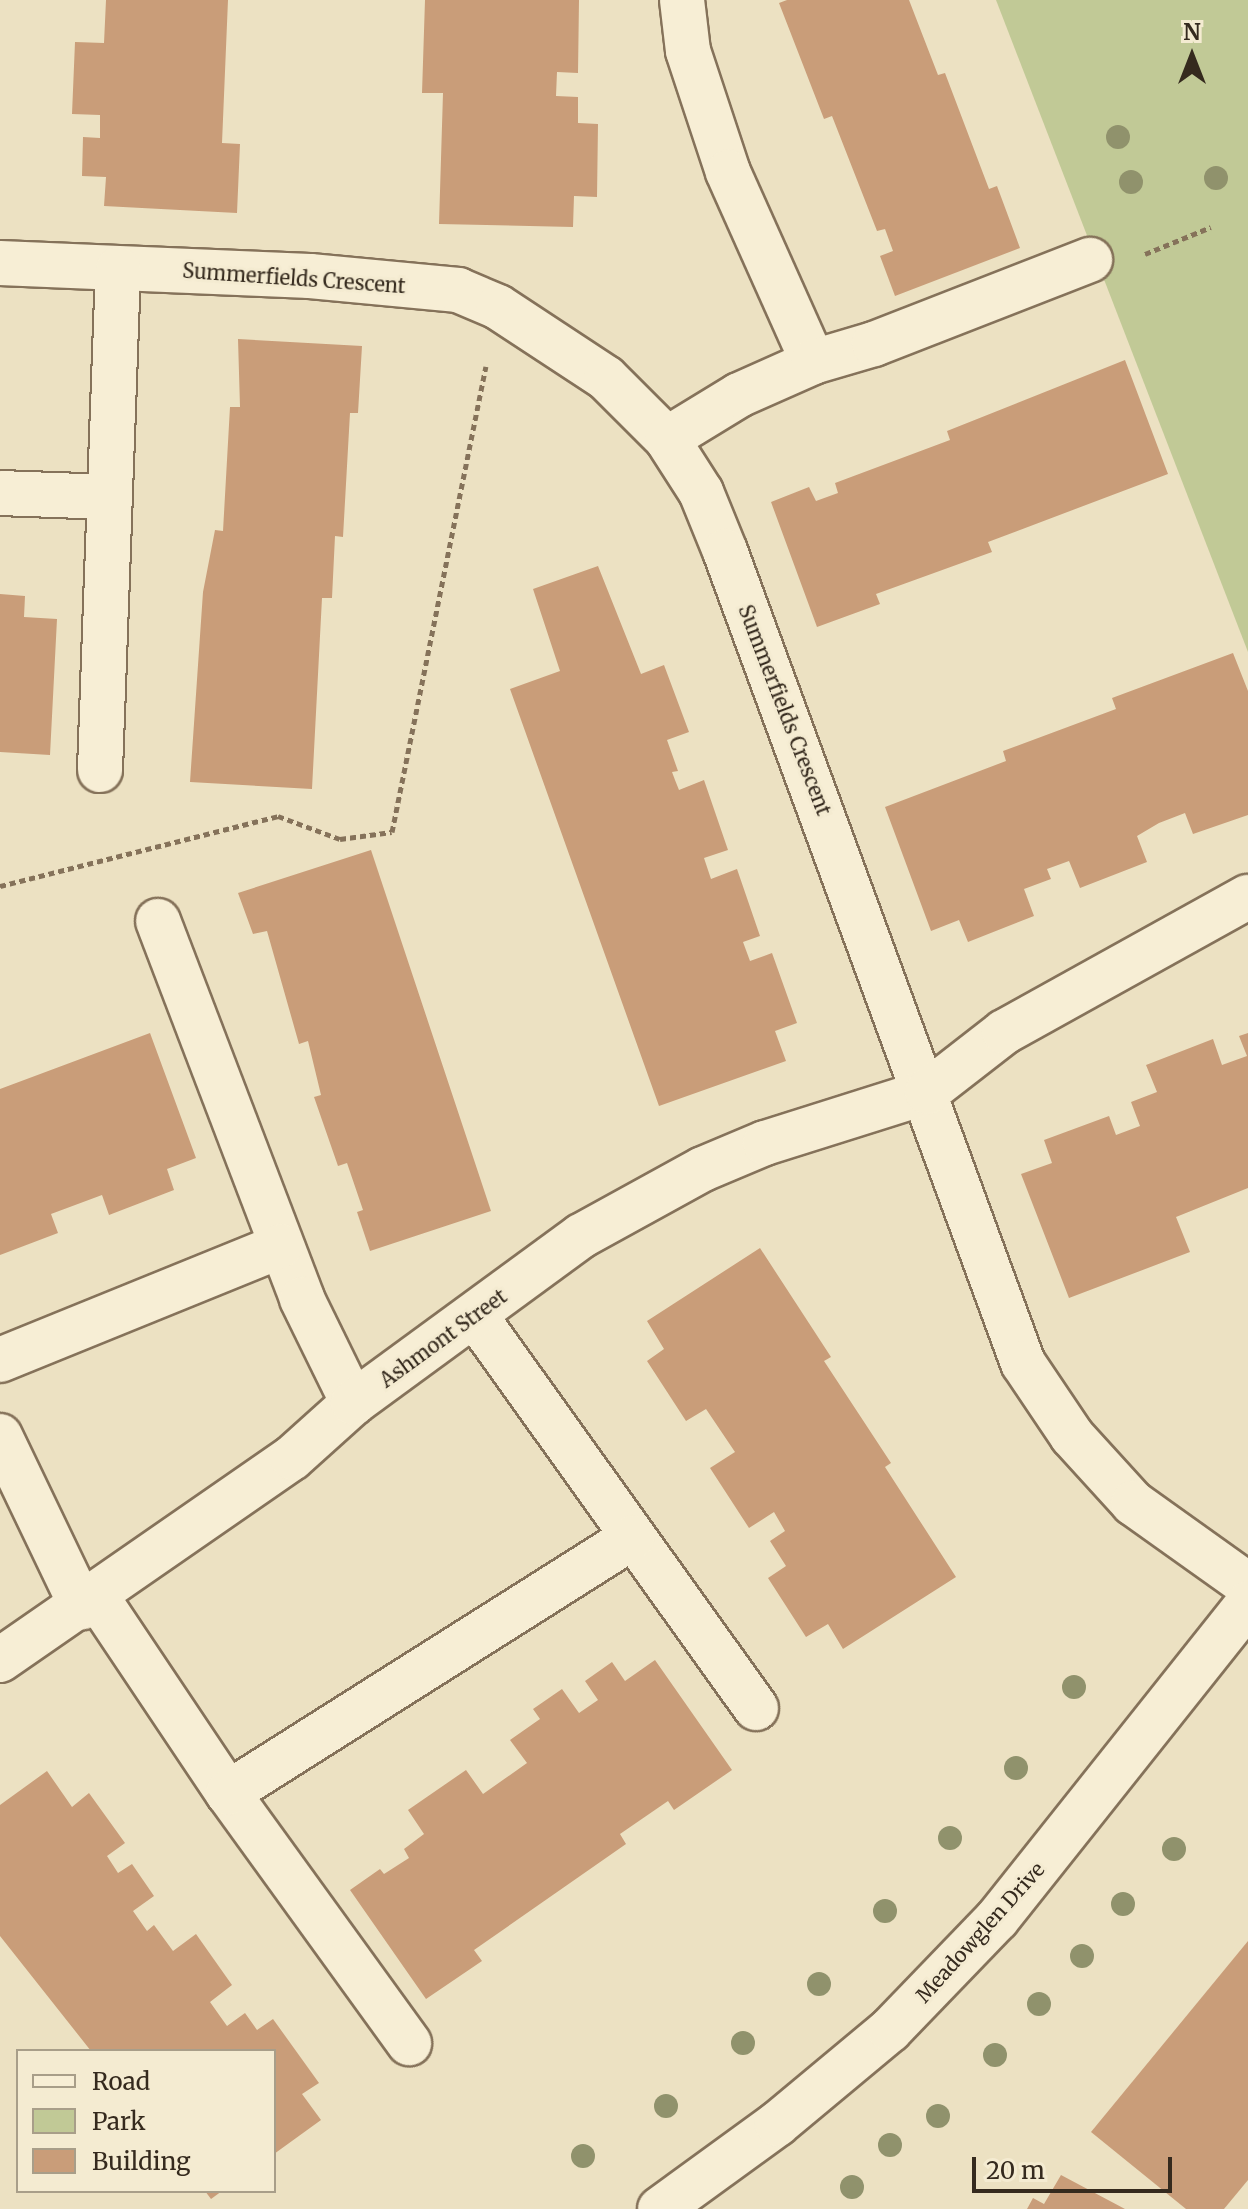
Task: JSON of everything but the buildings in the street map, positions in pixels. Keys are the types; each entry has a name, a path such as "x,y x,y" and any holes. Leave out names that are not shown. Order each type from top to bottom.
{"street":[{"path":"682,0 688,51 728,172 813,362"},
{"path":"667,439 739,395 813,362 874,344 1090,260"},
{"name":"Summerfields Crescent","path":"0,263 310,276 443,289 498,307 606,378 667,439 701,492 725,551 927,1092 1023,1363 1072,1436 1133,1503 1248,1585"},
{"path":"100,770 118,269"},
{"path":"0,493 109,497"},
{"path":"927,1092 1004,1032 1248,897"},
{"path":"158,921 281,1246 353,1403"},
{"name":"Ashmont Street","path":"0,1660 89,1602 292,1458 353,1403 476,1317 581,1236 703,1169 765,1143 927,1092"},
{"path":"0,1360 281,1246"},
{"path":"476,1317 756,1708"},
{"path":"0,1436 89,1602 409,2043"},
{"path":"228,1793 632,1538"},
{"name":"Meadowglen Drive","path":"660,2209 777,2124 890,2030 997,1919 1248,1604"}],"path":[{"path":"1090,260 1125,262 1211,227"},
{"path":"0,886 278,816 340,839 392,832 498,307"}],"green space":[{"path":"996,0 1248,0 1248,652"}]}
